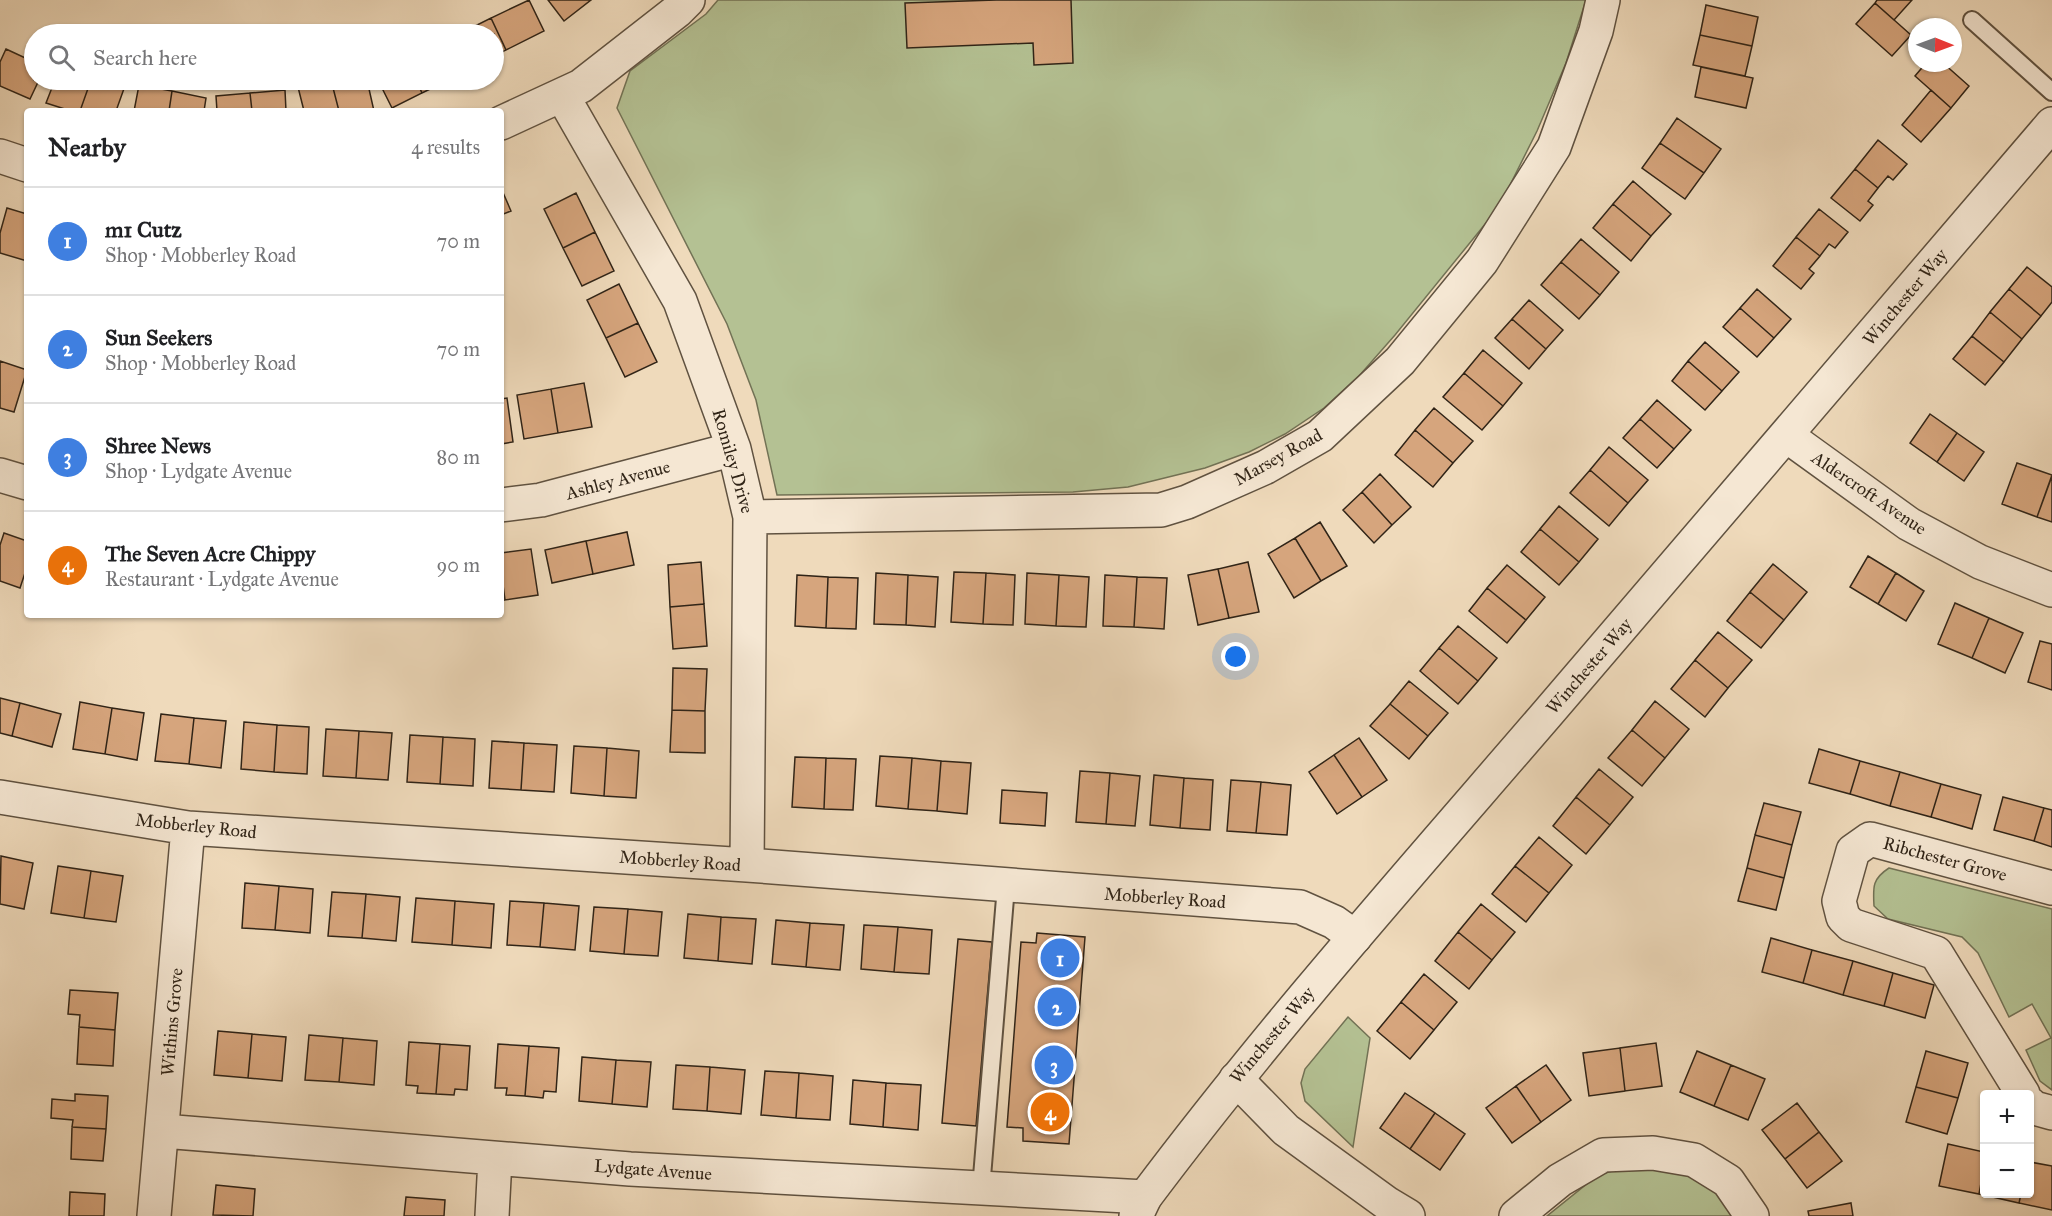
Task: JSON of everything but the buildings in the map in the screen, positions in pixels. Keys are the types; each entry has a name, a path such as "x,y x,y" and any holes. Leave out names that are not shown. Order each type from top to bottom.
{"street":[{"path":"504,122 581,86 688,0"},
{"name":"Marsey Road","path":"750,518 1161,510 1187,502 1266,467 1320,436 1400,361 1482,261 1554,147 1596,31 1603,0"},
{"name":"Romiley Drive","path":"562,95 680,301 734,449 750,518 747,865"},
{"name":"Winchester Way","path":"1140,1207 1236,1079 1355,937 1787,436 2052,124"},
{"path":"0,156 24,164"},
{"name":"Aldercroft Avenue","path":"1787,436 1909,524 1980,562 2052,590"},
{"name":"Ashley Avenue","path":"504,505 541,500 734,449"},
{"path":"0,475 24,482"},
{"name":"Mobberley Road","path":"0,797 188,828 747,865 1300,907 1334,922 1355,937"},
{"name":"Withins Grove","path":"154,1216 188,828"},
{"name":"Ribchester Grove","path":"2021,1090 1936,953 1851,925 1843,916 1839,901 1853,851 1869,839 2052,888"},
{"path":"1236,1079 1286,1130 1408,1216"},
{"path":"2034,1108 2052,1113"},
{"name":"Lydgate Avenue","path":"163,1131 630,1169 981,1189 1140,1207"},
{"path":"1516,1216 1560,1180 1603,1155 1653,1153 1694,1160 1728,1181 1752,1216"},
{"path":"492,1216 495,1159"}],"lane":[{"path":"1972,20 2052,92"},
{"path":"981,1189 1006,886"}],"green space":[{"path":"718,0 1586,0 1566,63 1537,131 1499,207 1359,376 1324,408 1285,434 1249,452 1205,468 1128,487 1073,492 777,495 756,400 727,324 617,108 630,71 706,14"},
{"path":"1889,868 2052,909 2052,1090 2040,1081 2026,1050 2051,1038 2032,1004 2009,1017 1978,953 1962,937 1888,919 1874,906 1875,884 1879,876"},
{"path":"1348,1017 1370,1038 1353,1147 1305,1101 1301,1083 1305,1069"},
{"path":"1667,1164 1724,1194 1738,1216 1547,1216 1598,1175 1630,1166"}],"place":[{"name":"m1 Cutz","path":"1060,958"},
{"name":"Sun Seekers","path":"1057,1007"},
{"name":"Shree News","path":"1054,1065"},
{"name":"The Seven Acre Chippy","path":"1050,1112"}]}
